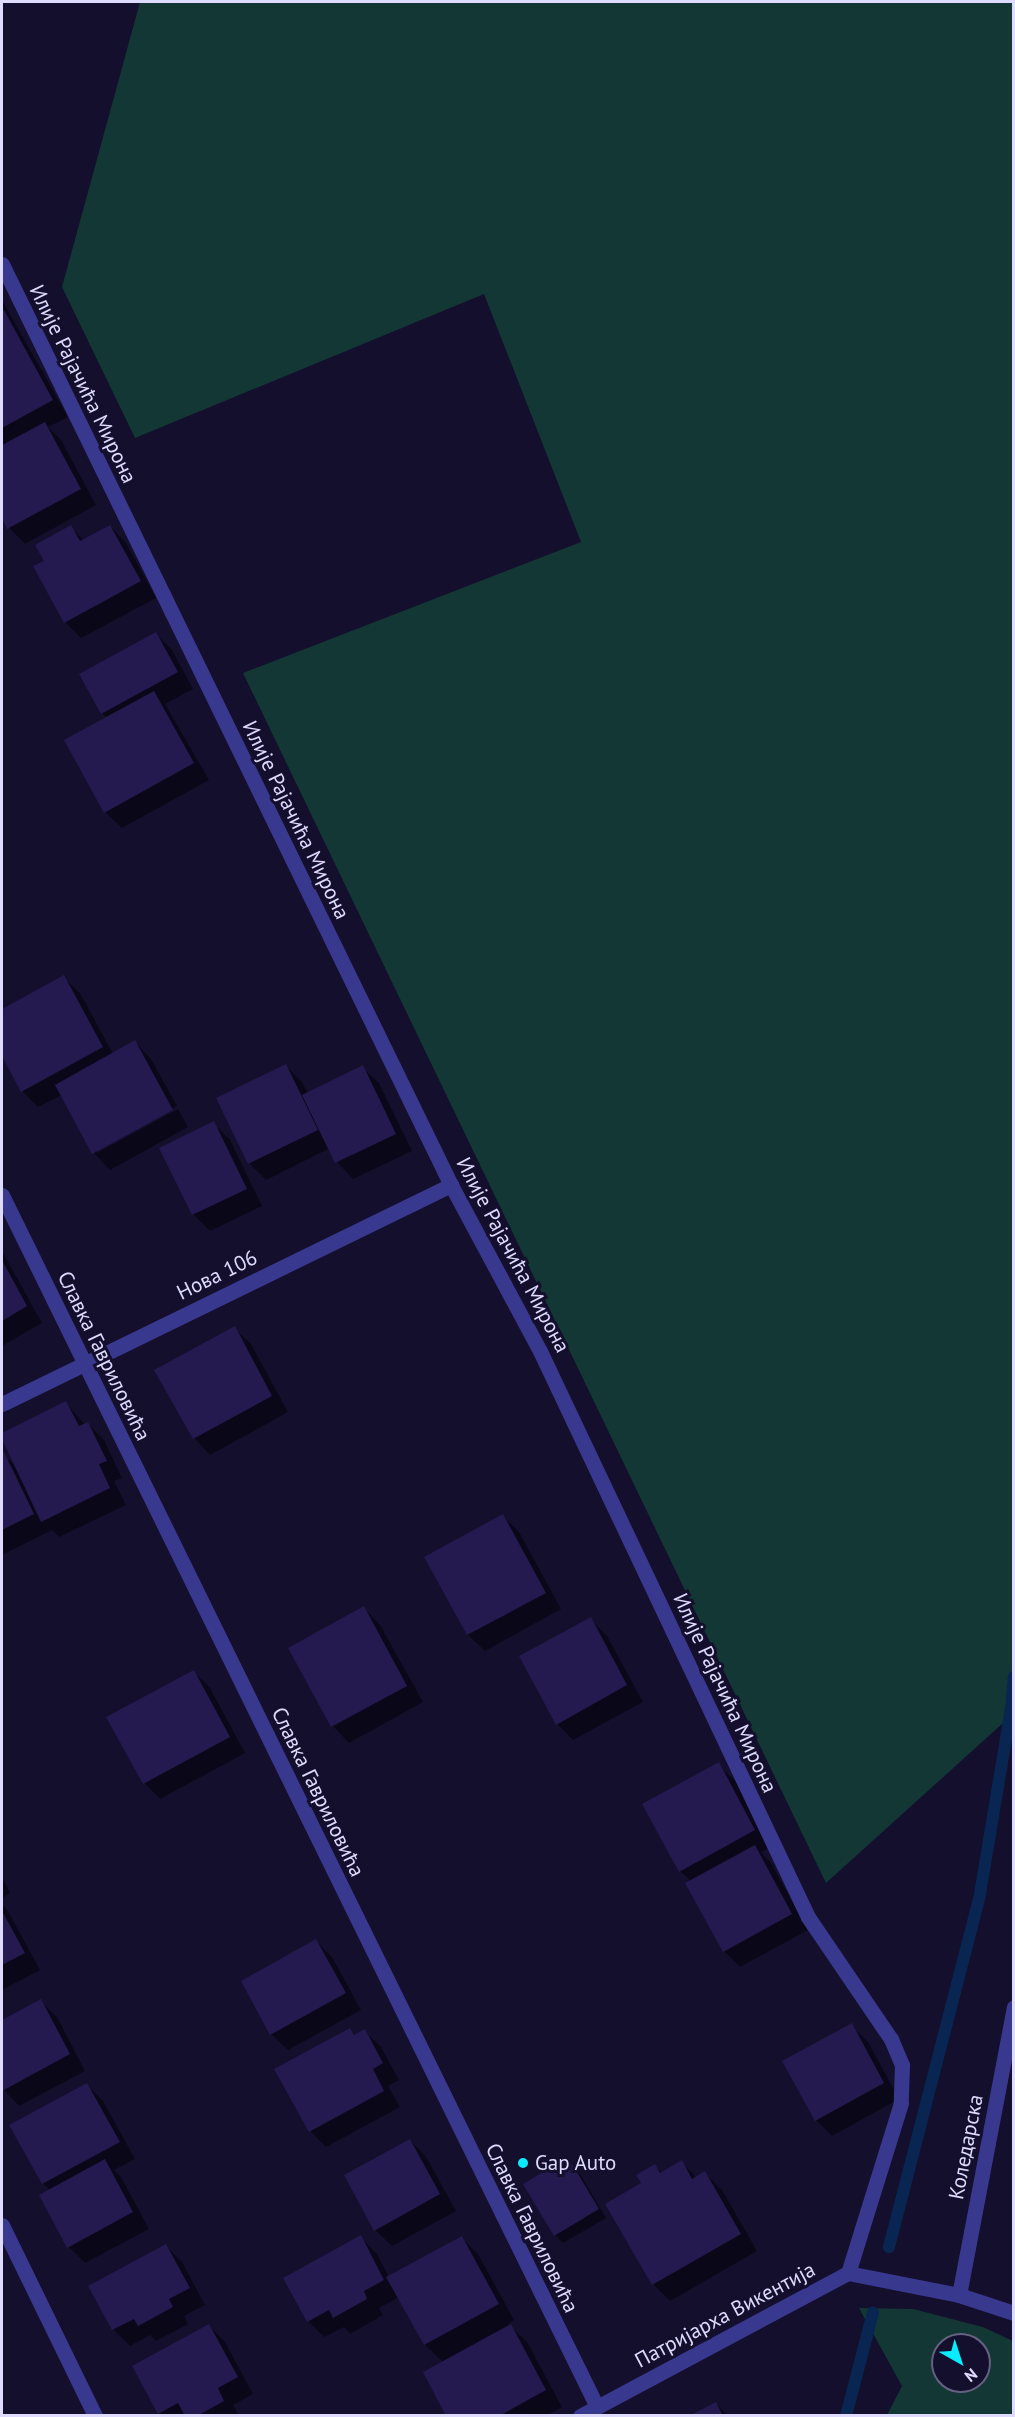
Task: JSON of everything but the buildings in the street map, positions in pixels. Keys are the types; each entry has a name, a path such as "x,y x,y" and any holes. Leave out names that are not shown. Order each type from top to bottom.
{"street":[{"name":"Илије Рајачића Мирона","path":"2,264 451,1185 540,1351 808,1917 891,2039 902,2065 901,2103 848,2272"},
{"name":"Нова 106","path":"2,1404 451,1185"},
{"name":"Славка Гавриловића","path":"2,1195 597,2407"},
{"name":"Коледарска","path":"959,2295 1014,2007"},
{"path":"2,2225 95,2415"},
{"name":"Патријарха Викентија","path":"580,2415 848,2272 959,2295 1014,2313"}],"green space":[{"path":"140,2 1013,2 1013,1714 826,1883 243,673 581,542 484,294 135,438 62,287"},
{"path":"859,2308 913,2309 983,2327 1013,2341 1013,2415 887,2415 902,2386"}],"waterway":[{"path":"889,2247 980,1894 1011,1709 1014,1677"},
{"path":"846,2416 873,2312"}],"place":[{"name":"Gap Auto","path":"523,2163"}]}
